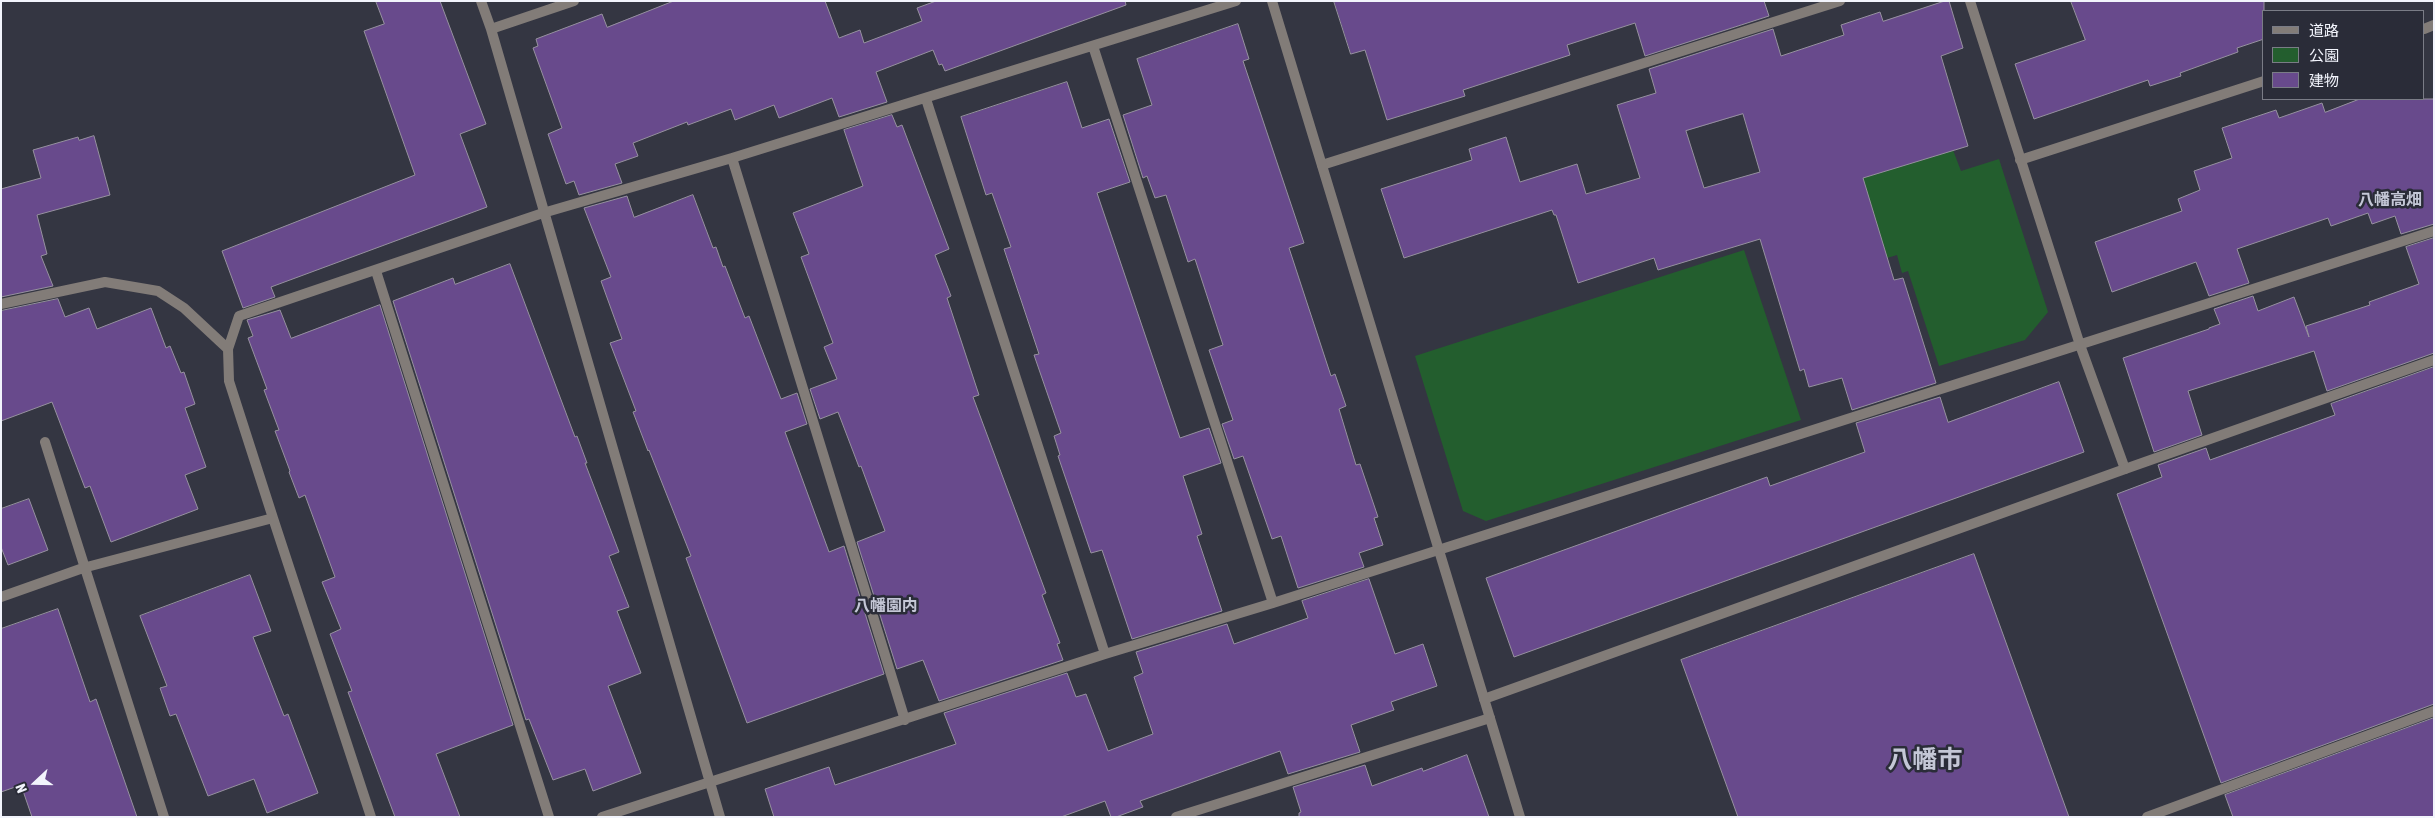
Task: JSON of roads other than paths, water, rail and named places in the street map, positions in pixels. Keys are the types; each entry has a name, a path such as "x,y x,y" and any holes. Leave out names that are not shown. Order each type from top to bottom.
{"street":[{"path":"480,1 491,29 720,817"},
{"path":"491,29 574,1"},
{"path":"371,817 229,382 228,349 239,316 543,213 732,158 1236,1"},
{"path":"1272,1 1520,817"},
{"path":"1322,165 1840,1"},
{"path":"1970,1 2080,345 2126,469"},
{"path":"1093,46 1273,603"},
{"path":"2020,160 2262,82"},
{"path":"926,98 1105,654"},
{"path":"732,158 905,720"},
{"path":"602,817 1105,654 1273,603 2434,231"},
{"path":"376,271 549,817"},
{"path":"1,304 105,282 158,291 184,308 228,349"},
{"path":"1484,699 2434,360"},
{"path":"45,442 83,568 164,817"},
{"path":"1,597 83,568 273,518"},
{"path":"2147,817 2434,712"},
{"path":"1176,817 1490,718"}],"district":[{"name":"八幡高畑","path":"2390,200"},
{"name":"八幡園内","path":"886,606"},
{"name":"八幡市","path":"1925,760"}]}
